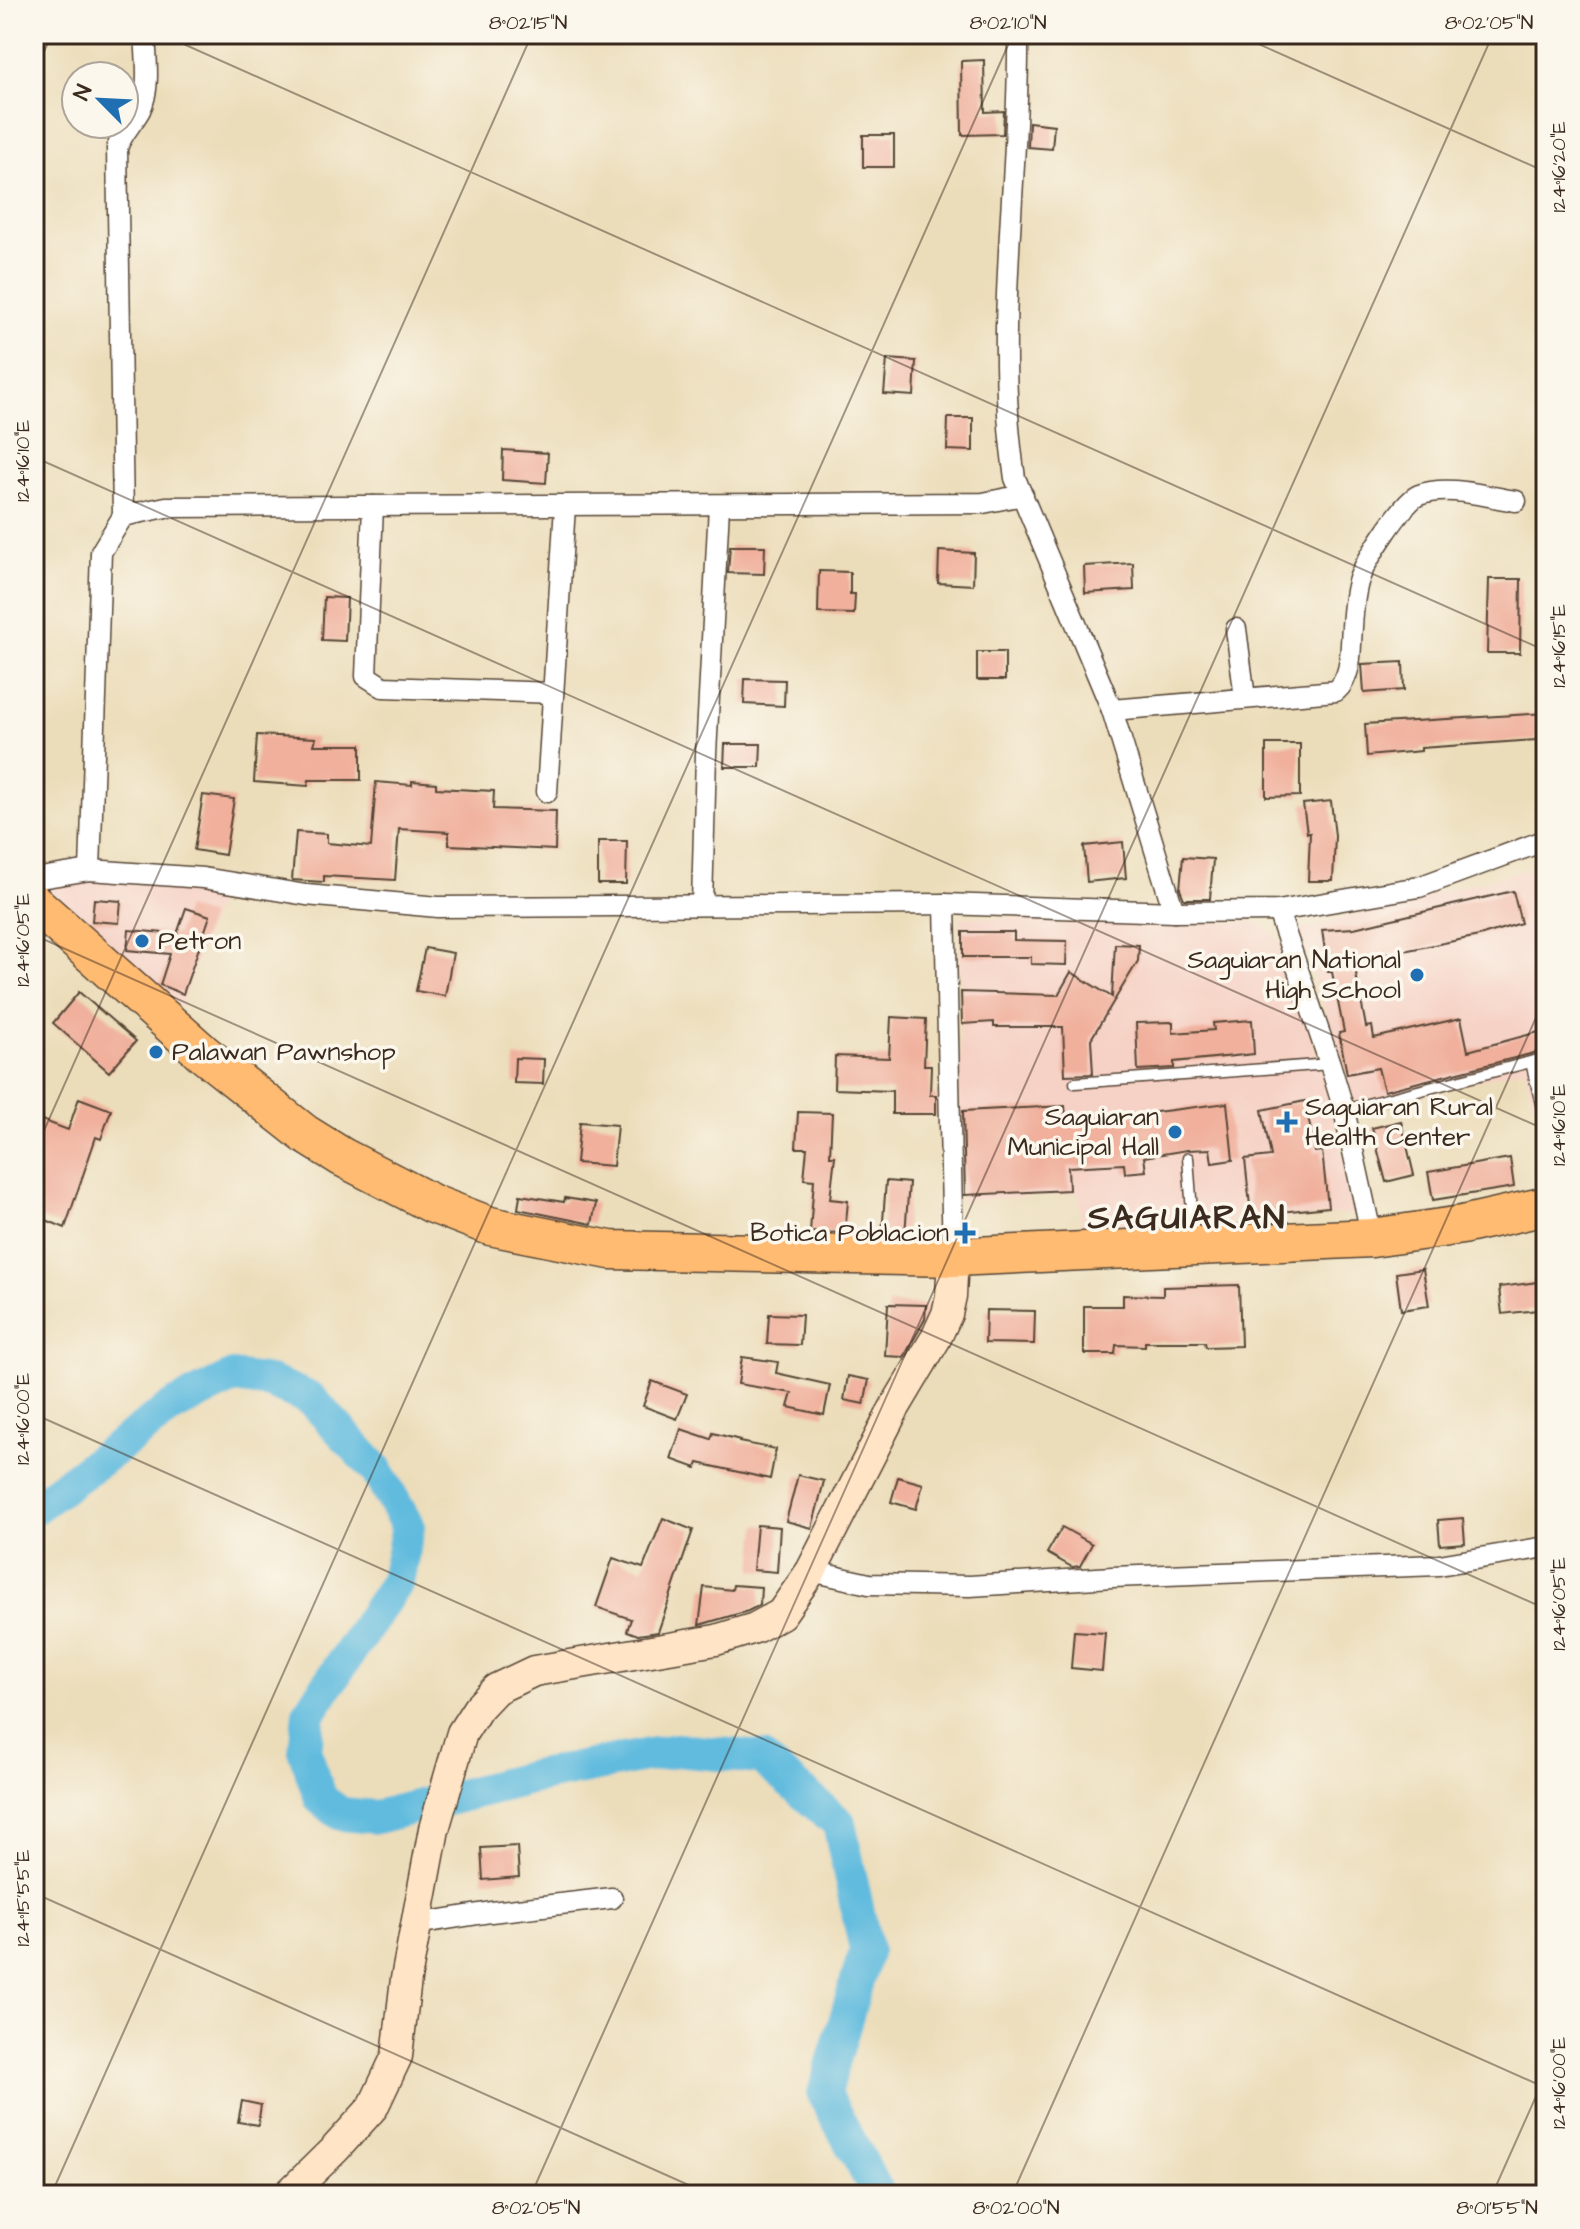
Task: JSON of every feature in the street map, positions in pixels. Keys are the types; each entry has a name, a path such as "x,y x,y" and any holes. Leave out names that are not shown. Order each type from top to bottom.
{"highway":[{"path":"34,903 204,1054 305,1134 420,1197 490,1226 610,1250 953,1257 1372,1238 1462,1225 1546,1206"}],"main road":[{"path":"288,2195 373,2107 397,2056 406,1979 434,1829 462,1733 478,1708 496,1689 534,1671 716,1640 755,1628 781,1614 811,1571 895,1407 936,1338 951,1296 953,1257"}],"street":[{"path":"90,870 101,552 123,516 117,148 121,136 140,110 146,93 145,34"},
{"path":"1018,34 1015,158 1004,333 1009,443 1015,478 1112,710 1174,912"},
{"path":"1112,710 1336,691 1349,668 1358,580 1366,561 1416,496 1446,491 1516,501"},
{"path":"123,516 166,507 983,503 1023,495"},
{"path":"373,506 366,676 383,687 553,693"},
{"path":"547,792 565,506"},
{"path":"702,905 706,754 719,506"},
{"path":"1236,629 1245,698"},
{"path":"34,879 90,870 203,878 306,895 438,907 945,904 1174,912 1278,911 1419,887 1546,840"},
{"path":"945,904 953,1257"},
{"path":"1278,911 1344,1110 1372,1238"},
{"path":"811,1571 869,1584 970,1586 1112,1577 1439,1565 1546,1547"},
{"path":"416,1924 612,1898"}],"lane":[{"path":"1344,1110 1546,1058"},
{"path":"1531,1062 1546,1125"},
{"path":"1075,1083 1330,1064"},
{"path":"1188,1158 1195,1246"}],"shaded area":[{"name":"Saguiaran National High School","path":"1546,864 1546,1148 1524,1068 1358,1113 1299,930"},
{"path":"74,876 220,893 180,1008 40,889"},
{"path":"960,917 1262,924 1282,943 1322,1073 1356,1213 1082,1234 1079,1193 960,1201"}],"building":[{"path":"984,60 985,112 1004,111 1003,134 962,135 961,61"},
{"path":"1029,122 1054,125 1052,149 1028,147"},
{"path":"863,135 894,135 894,167 863,167"},
{"path":"887,359 916,361 914,396 884,394"},
{"path":"948,418 973,418 973,451 947,450"},
{"path":"503,450 548,453 546,483 502,480"},
{"path":"730,546 765,546 764,574 728,573"},
{"path":"939,551 974,553 973,585 938,583"},
{"path":"1133,563 1134,590 1085,593 1084,566"},
{"path":"819,571 850,572 850,594 855,594 854,614 818,613"},
{"path":"1489,579 1521,579 1520,653 1487,653"},
{"path":"324,597 347,598 345,641 322,640"},
{"path":"977,652 1005,652 1005,680 977,680"},
{"path":"1403,662 1404,690 1364,693 1362,664"},
{"path":"745,679 785,680 784,706 744,704"},
{"path":"1546,713 1546,737 1536,737 1536,740 1421,748 1421,751 1367,756 1365,724"},
{"path":"257,735 316,738 314,745 361,745 361,780 309,780 308,786 254,782"},
{"path":"725,744 761,744 760,767 724,767"},
{"path":"1266,744 1300,744 1300,796 1266,797"},
{"path":"412,781 436,783 436,788 494,791 493,809 556,811 555,850 449,845 449,832 399,829 395,880 324,876 324,882 292,880 296,832 327,834 327,843 371,847 376,782 412,785"},
{"path":"203,795 234,799 225,855 194,850"},
{"path":"1331,801 1335,836 1333,881 1308,881 1310,833 1307,833 1303,804"},
{"path":"598,841 627,841 626,884 598,884"},
{"path":"1123,842 1126,878 1087,882 1084,846"},
{"path":"1183,857 1213,859 1210,899 1184,899 1180,889"},
{"path":"1513,891 1521,923 1479,936 1358,960 1359,968 1355,969 1366,1027 1372,1026 1374,1038 1461,1018 1468,1051 1546,1030 1546,1050 1384,1091 1378,1068 1347,1074 1339,1033 1344,1032 1332,972 1328,972 1322,930 1354,928"},
{"path":"94,899 121,901 119,923 92,921"},
{"path":"186,908 210,916 183,994 160,985 170,954 127,950 129,930 177,934"},
{"path":"963,932 1014,932 1014,940 1067,941 1066,965 1031,964 1031,957 963,957"},
{"path":"1115,944 1139,945 1138,961 1091,1039 1093,1074 1065,1075 1063,1027 994,1027 994,1022 962,1024 961,992 1058,995 1071,972 1112,997"},
{"path":"425,948 453,953 445,996 416,991"},
{"path":"79,992 136,1041 109,1072 53,1023"},
{"path":"891,1017 926,1019 924,1065 931,1065 930,1095 936,1095 936,1114 892,1114 892,1091 834,1089 835,1056 889,1058"},
{"path":"1252,1020 1254,1054 1174,1062 1174,1068 1138,1070 1136,1023 1173,1022 1173,1033 1214,1030 1213,1023"},
{"path":"515,1058 544,1059 543,1084 514,1083"},
{"path":"79,1098 111,1110 101,1139 96,1137 65,1228 34,1215 34,1117 68,1130"},
{"path":"1305,1101 1315,1152 1322,1151 1328,1207 1251,1215 1245,1159 1271,1156 1262,1110"},
{"path":"1227,1103 1233,1160 1212,1163 1210,1149 1187,1150 1144,1157 1146,1171 1125,1173 1124,1164 1068,1167 1069,1190 965,1195 963,1111 1065,1106 1066,1116 1116,1113 1116,1117"},
{"path":"798,1112 832,1113 830,1156 835,1156 830,1199 848,1201 845,1233 810,1232 814,1180 804,1179 807,1148 796,1148"},
{"path":"1401,1121 1414,1175 1386,1182 1372,1128"},
{"path":"580,1122 617,1125 613,1166 576,1163"},
{"path":"1510,1158 1514,1187 1433,1200 1428,1172"},
{"path":"886,1181 909,1183 905,1234 882,1234"},
{"path":"520,1195 596,1203 592,1224 518,1209"},
{"path":"1423,1269 1429,1306 1401,1310 1396,1273"},
{"path":"1546,1281 1546,1309 1502,1314 1499,1287"},
{"path":"1239,1285 1241,1346 1206,1347 1205,1342 1145,1342 1145,1346 1116,1345 1115,1354 1084,1354 1084,1306 1123,1306 1123,1295 1163,1296 1163,1287"},
{"path":"888,1304 926,1305 925,1319 904,1357 885,1356"},
{"path":"986,1310 1035,1311 1034,1344 985,1343"},
{"path":"769,1314 802,1315 800,1345 767,1344"},
{"path":"742,1357 778,1362 776,1373 830,1385 824,1415 788,1407 792,1393 738,1384"},
{"path":"848,1376 869,1380 864,1404 844,1400"},
{"path":"652,1381 687,1394 677,1419 643,1406"},
{"path":"681,1429 711,1439 713,1433 776,1449 770,1479 698,1463 696,1468 671,1459"},
{"path":"798,1475 824,1481 812,1528 786,1521"},
{"path":"898,1477 923,1484 916,1509 891,1502"},
{"path":"663,1518 693,1530 658,1632 638,1635 627,1631 631,1619 596,1607 613,1558 643,1568"},
{"path":"1463,1518 1465,1543 1440,1545 1438,1520"},
{"path":"757,1525 780,1527 777,1572 753,1570"},
{"path":"1062,1527 1092,1544 1080,1566 1072,1567 1047,1553"},
{"path":"733,1585 761,1587 760,1605 699,1625 704,1587 732,1590"},
{"path":"1074,1631 1105,1633 1102,1671 1071,1668"},
{"path":"517,1846 519,1877 483,1880 481,1848"},
{"path":"242,2101 261,2105 258,2125 238,2122"}],"waterway":[{"path":"34,1508 174,1406 233,1377 270,1382 311,1399 376,1469 408,1527 397,1581 309,1713 305,1752 321,1799 341,1814 376,1817 534,1777 676,1750 761,1758 839,1823 866,1950 824,2094 879,2195"}],"place":[{"name":"Petron","path":"142,941"},
{"name":"Saguiaran National High School","path":"1417,975"},
{"name":"Palawan Pawnshop","path":"156,1052"},
{"name":"Saguiaran Rural Health Center","path":"1287,1122"},
{"name":"Saguiaran Municipal Hall","path":"1175,1132"},
{"name":"Botica Poblacion","path":"965,1233"}],"district":[{"name":"SAGUIARAN","path":"1187,1218"}]}
